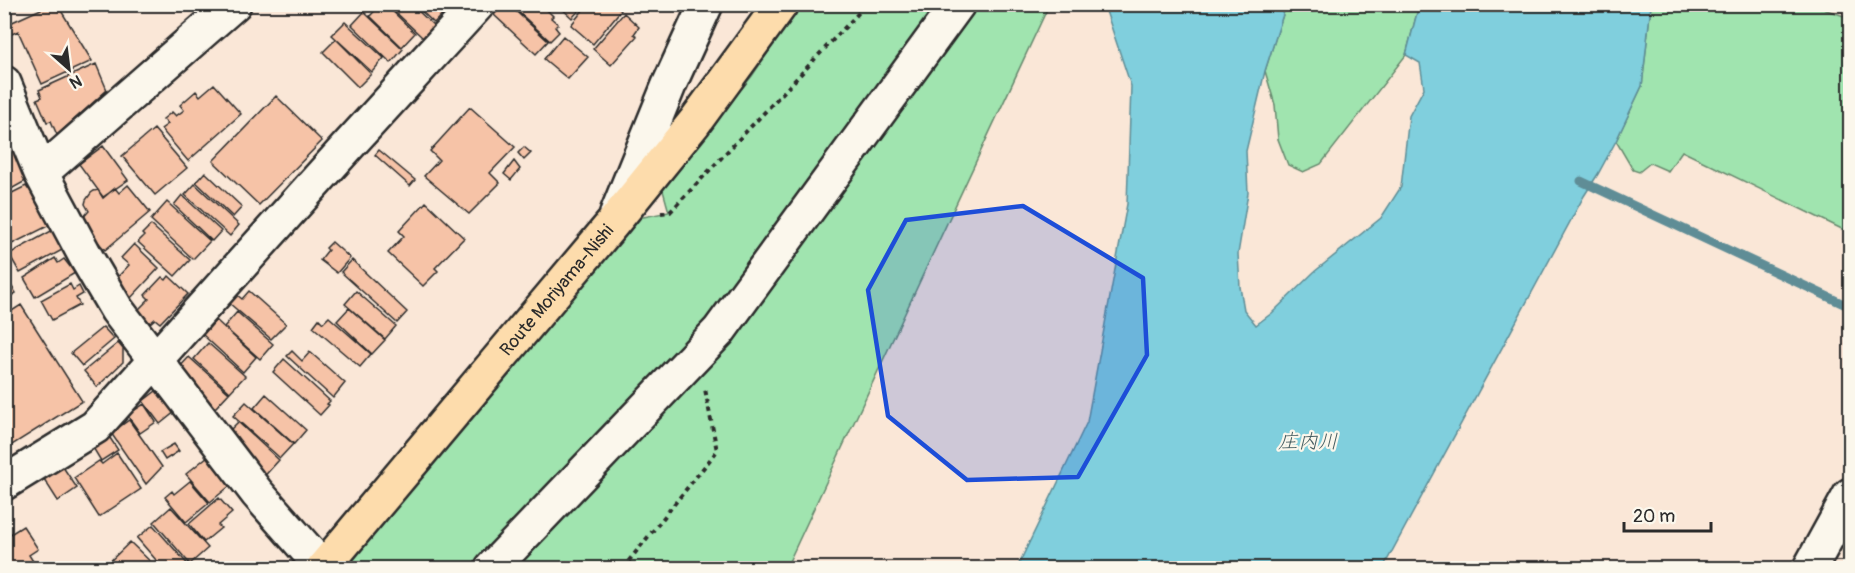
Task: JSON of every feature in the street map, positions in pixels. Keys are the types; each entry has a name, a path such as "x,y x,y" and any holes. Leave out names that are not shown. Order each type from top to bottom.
{"main road":[{"name":"Route Moriyama-Nishi","path":"323,568 613,223 694,123 781,4"}],"street":[{"path":"41,173 234,4"},
{"path":"4,483 95,427 346,147 478,4"},
{"path":"613,223 669,85 706,4"},
{"path":"492,568 718,331 958,4"},
{"path":"4,83 41,173 117,310 257,493 323,568"},
{"path":"1810,568 1851,495"}],"path":[{"path":"658,214 670,212 867,4"},
{"path":"623,568 717,451 698,353"}],"highlighted area":[{"path":"1023,206 1143,278 1147,355 1078,477 967,480 888,416 868,290 906,220"}],"green space":[{"path":"800,5 1049,5 786,568 323,568 613,223 669,212 662,187 752,76"},
{"path":"1286,5 1419,5 1406,55 1321,164 1303,172 1288,165 1278,139 1275,105 1265,71"},
{"path":"1651,5 1812,5 1850,18 1850,233 1682,151 1668,171 1650,163 1639,172 1633,170 1616,141 1642,86"}],"water":[{"name":"庄内川","path":"1104,5 1286,5 1265,71 1246,151 1248,193 1238,254 1244,310 1256,325 1272,313 1314,272 1381,218 1401,187 1409,116 1424,88 1420,63 1406,55 1419,5 1651,5 1642,86 1616,141 1383,568 1017,568 1087,422 1127,204 1131,86"}],"building":[{"path":"52,4 57,4 92,61 42,84 18,31 12,34 8,24"},
{"path":"381,4 385,4 415,33 402,47 370,16"},
{"path":"387,4 411,4 434,26 423,38"},
{"path":"414,4 440,4 446,10 434,23"},
{"path":"504,4 508,4 548,41 536,54 494,15"},
{"path":"516,4 541,4 553,16 551,18 558,24 555,27 559,32 550,41 513,7"},
{"path":"557,4 585,4 572,18"},
{"path":"588,4 614,4 621,10 593,44 571,25"},
{"path":"364,12 403,49 391,63 352,25"},
{"path":"624,13 639,27 634,34 637,36 611,65 593,49"},
{"path":"345,22 384,58 372,72 332,35"},
{"path":"563,36 588,57 568,79 544,59"},
{"path":"336,39 371,74 358,87 323,52"},
{"path":"96,64 107,90 57,135 51,121 47,122 37,99 42,97 39,90"},
{"path":"214,84 241,114 188,161 161,129 168,124 163,119 172,112 176,116 184,110 180,105 196,91 200,96"},
{"path":"276,96 322,141 259,205 213,161"},
{"path":"470,107 515,147 490,173 500,183 469,214 424,176 439,160 430,151"},
{"path":"4,126 31,178 4,193"},
{"path":"154,129 187,168 155,195 122,156"},
{"path":"103,146 128,180 103,197 79,164"},
{"path":"524,147 531,153 524,160 518,153"},
{"path":"379,150 415,180 410,186 375,155"},
{"path":"514,161 520,169 511,180 504,174"},
{"path":"205,172 242,207 233,217 196,182"},
{"path":"195,184 239,225 230,236 185,195"},
{"path":"128,185 150,212 105,250 80,221 89,211 85,204 86,200 94,191 98,190 103,198 115,188 119,193"},
{"path":"26,186 28,189 31,188 50,225 4,248 4,197"},
{"path":"182,195 221,231 212,241 174,205"},
{"path":"167,202 210,241 193,259 151,220"},
{"path":"426,202 464,238 435,268 438,271 423,286 388,253 404,236 399,231"},
{"path":"151,225 190,260 175,276 138,242"},
{"path":"53,230 64,249 20,273 9,254"},
{"path":"332,242 350,258 337,273 320,260"},
{"path":"134,244 159,268 129,300 112,283 129,265 121,258"},
{"path":"55,258 58,263 64,259 75,273 35,297 24,278"},
{"path":"352,260 407,312 397,323 341,272"},
{"path":"4,275 16,293 4,300"},
{"path":"169,276 188,294 160,323 155,319 150,323 137,311 149,299 145,295 162,277 166,280"},
{"path":"70,284 73,290 79,286 83,294 76,298 80,305 52,320 41,300"},
{"path":"249,291 286,324 271,339 229,303 236,294 242,299"},
{"path":"356,291 396,326 385,339 345,304"},
{"path":"21,305 82,401 4,450 4,316"},
{"path":"349,308 385,340 372,354 337,321"},
{"path":"237,312 273,344 260,359 224,327"},
{"path":"329,317 371,354 360,367 313,327 319,319 323,323"},
{"path":"216,320 256,357 243,372 203,335"},
{"path":"103,327 114,339 82,366 71,353"},
{"path":"118,343 123,349 123,362 97,387 84,371"},
{"path":"208,343 245,376 230,392 194,359"},
{"path":"292,351 302,361 310,352 345,383 333,398 287,356"},
{"path":"189,357 229,393 216,407 204,409 176,371"},
{"path":"284,359 330,401 320,415 273,372"},
{"path":"160,388 176,411 160,424 143,401"},
{"path":"266,394 306,430 294,444 254,408"},
{"path":"246,402 293,444 280,458 233,416"},
{"path":"144,404 156,422 140,433 127,415"},
{"path":"129,420 162,467 146,484 111,433"},
{"path":"238,422 279,460 259,482 224,436"},
{"path":"108,435 118,450 101,461 92,446"},
{"path":"174,444 179,451 165,460 160,452"},
{"path":"117,453 141,489 99,517 74,478 99,461 102,464"},
{"path":"208,456 231,485 210,502 186,474"},
{"path":"63,467 77,488 58,501 44,479"},
{"path":"190,481 209,503 186,522 165,497 172,491 174,494"},
{"path":"219,498 232,513 218,525 221,528 204,542 189,524"},
{"path":"171,507 208,548 190,564 154,522"},
{"path":"153,525 191,568 163,568 137,538"},
{"path":"23,526 38,549 29,555 36,566 4,568 4,538"},
{"path":"130,542 157,568 103,568"}],"waterway":[{"path":"1581,181 1850,307"}]}
